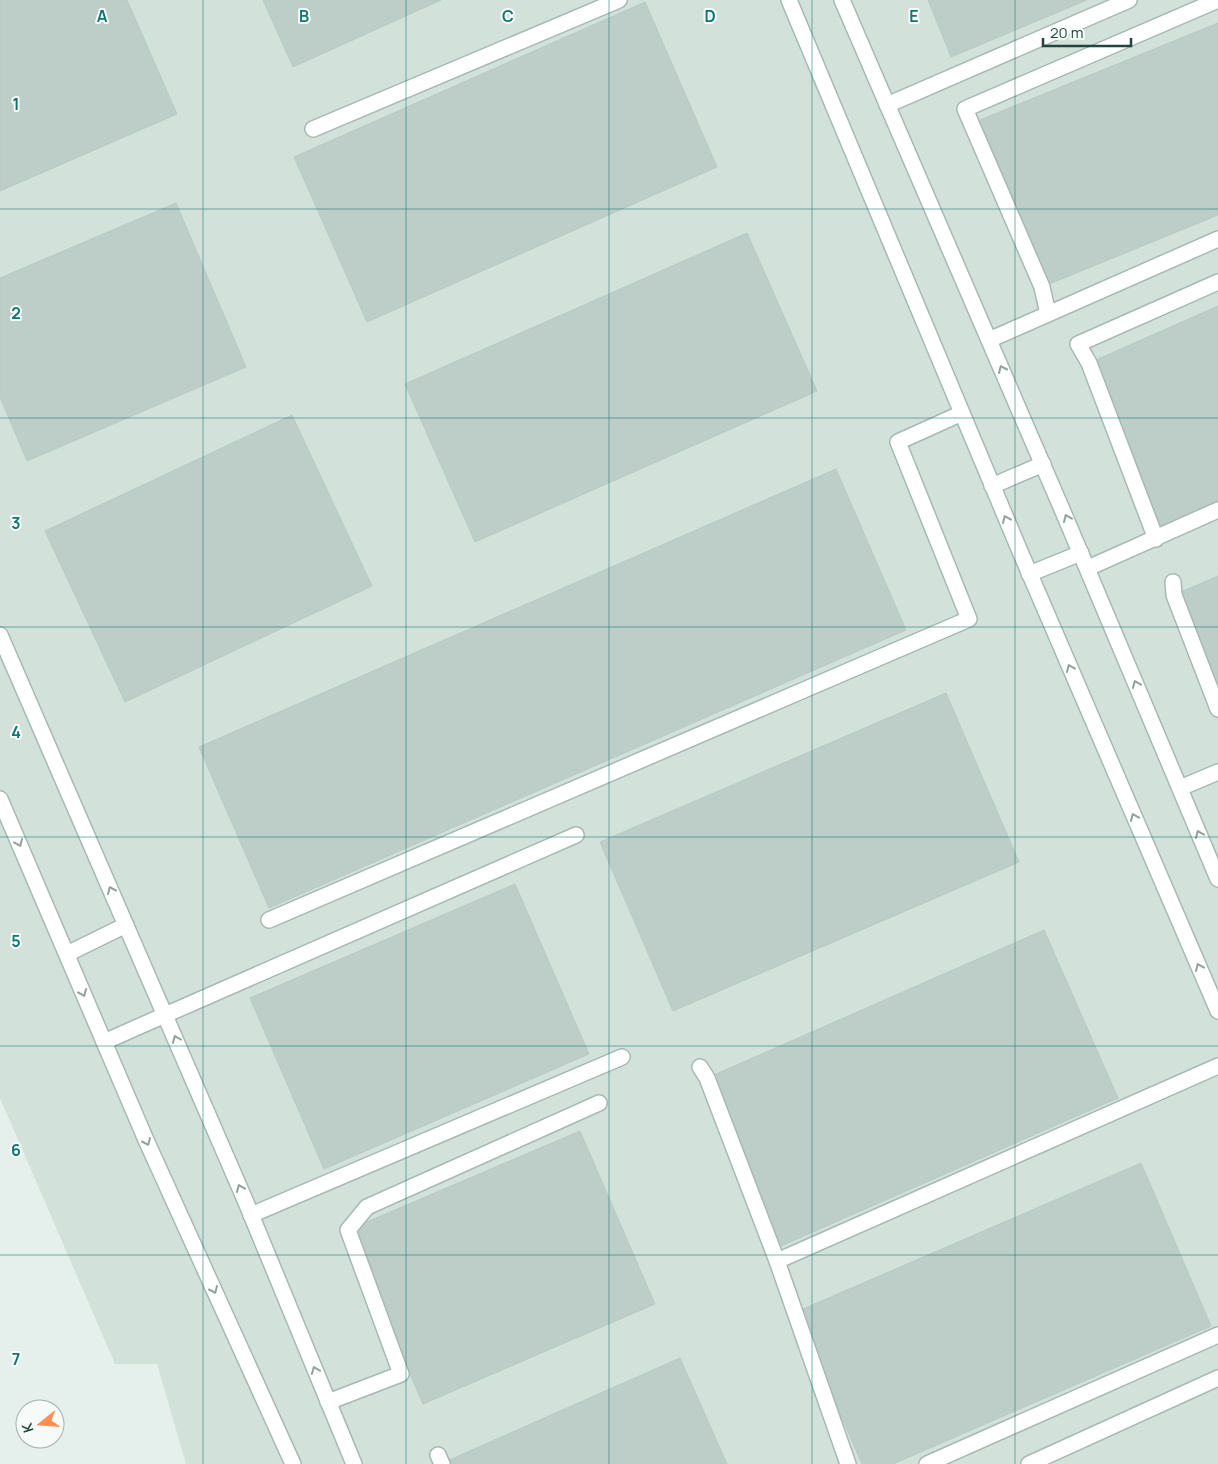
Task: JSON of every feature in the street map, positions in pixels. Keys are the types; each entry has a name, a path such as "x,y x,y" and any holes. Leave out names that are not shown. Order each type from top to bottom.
{"street":[{"path":"313,129 619,0"},
{"path":"789,0 1029,574 1218,1011"},
{"path":"842,0 1088,568 1218,879"},
{"path":"887,105 1129,0"},
{"path":"1048,314 1042,287 965,109 1218,0"},
{"path":"989,340 1218,239"},
{"path":"1156,539 1089,363 1078,344 1218,282"},
{"path":"269,920 969,620 898,442 962,413"},
{"path":"992,486 1043,464"},
{"path":"1088,568 1156,539 1164,532 1218,510"},
{"path":"1029,574 1081,553"},
{"path":"1173,582 1174,596 1218,709"},
{"path":"0,635 251,1215 354,1464"},
{"path":"1180,788 1218,772"},
{"path":"0,798 104,1042 293,1464"},
{"path":"104,1042 576,835"},
{"path":"66,954 126,925"},
{"path":"251,1215 622,1057"},
{"path":"776,1262 1218,1066"},
{"path":"700,1067 707,1078 776,1262 848,1464"},
{"path":"328,1402 401,1374 348,1230 367,1207 599,1103"},
{"path":"927,1464 1218,1335"},
{"path":"1028,1464 1218,1378"}],"shaded area":[{"path":"0,0 1218,0 1218,1464 186,1464 157,1364 115,1364 0,1098"}],"building":[{"path":"0,0 127,0 177,114 0,191"},
{"path":"263,0 441,0 293,67"},
{"path":"928,0 1087,0 951,57"},
{"path":"645,2 717,167 367,322 294,157"},
{"path":"1218,23 1218,215 1042,287 975,122"},
{"path":"176,203 246,367 27,461 0,397 0,278"},
{"path":"747,233 817,391 475,542 405,384"},
{"path":"1218,306 1218,509 1164,532 1089,363"},
{"path":"292,415 372,586 125,702 45,531"},
{"path":"836,469 906,630 269,908 199,747"},
{"path":"1218,576 1218,699 1174,595"},
{"path":"946,693 1019,862 673,1011 600,842"},
{"path":"515,884 589,1054 324,1169 250,998"},
{"path":"1044,930 1118,1098 781,1246 707,1078"},
{"path":"580,1131 655,1304 423,1404 348,1230"},
{"path":"1141,1163 1211,1326 893,1464 862,1464 796,1312"},
{"path":"680,1358 727,1464 448,1464 447,1461"}]}
